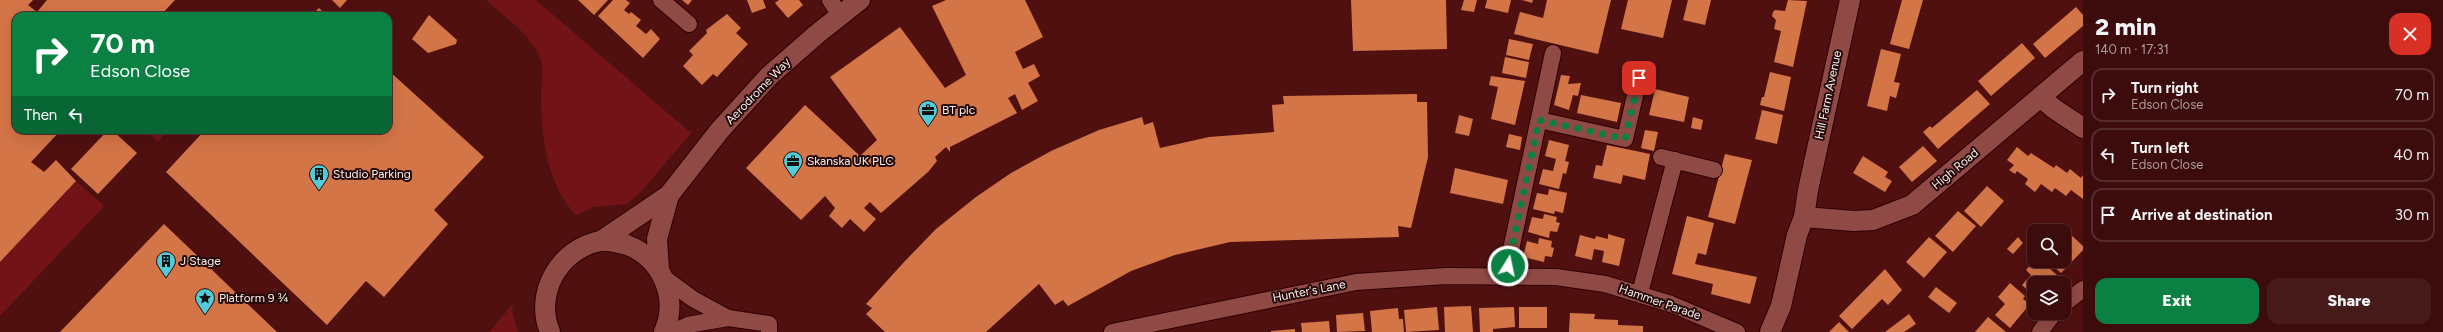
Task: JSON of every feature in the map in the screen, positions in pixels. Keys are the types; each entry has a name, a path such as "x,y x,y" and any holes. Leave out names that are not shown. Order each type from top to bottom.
{"street":[{"path":"661,0 688,24"},
{"name":"Aerodrome Way","path":"601,241 670,195 720,130 769,76 835,8 860,0"},
{"name":"Hill Farm Avenue","path":"1804,217 1808,190 1850,0"},
{"path":"1509,276 1510,255 1553,53"},
{"name":"High Road","path":"1804,217 1854,221 1873,220 1912,205 2083,61"},
{"path":"1539,120 1625,139 1639,78"},
{"path":"2041,97 2053,108 2083,128"},
{"path":"1640,293 1668,158 1714,170"},
{"name":"Aerodrome Way","path":"661,274 657,239 670,195"},
{"path":"1770,332 1781,306 1797,235 1804,217"},
{"path":"550,332 545,310 547,288 552,276 560,265 577,250 601,241 619,242 634,248 648,256 661,274 670,297 670,312 664,332"},
{"path":"661,274 693,299 728,318 769,328"},
{"name":"Hammer Parade","path":"1509,276 1579,279 1640,293 1737,332"},
{"name":"Hunter's Lane","path":"1112,332 1135,330 1356,282 1403,278 1509,276"},
{"path":"2071,298 2083,289"},
{"path":"672,332 688,325 728,318"},
{"path":"2040,332 2049,320"}],"shaded area":[{"path":"486,0 536,0 691,133 639,194 627,204 594,207 576,215 566,203 552,175 544,142 541,109 541,59 529,39"},
{"path":"149,134 165,134 158,142"},
{"path":"76,181 104,206 0,316 0,262"},
{"path":"513,304 512,311 518,332 489,332"}],"building":[{"path":"0,0 33,0 28,5 37,12 12,12 12,134 57,134 31,162 44,172 56,160 76,181 0,262"},
{"path":"47,0 175,0 164,12 37,12"},
{"path":"332,0 347,0 340,8"},
{"path":"578,0 608,0 594,15"},
{"path":"613,0 626,0 630,3 624,10 629,14 631,12 641,20 636,26 646,34 651,29 660,39 643,58 598,16"},
{"path":"682,0 692,0 688,5"},
{"path":"747,0 763,0 766,8 752,13"},
{"path":"779,0 799,0 803,5 788,18 775,3"},
{"name":"BT plc","path":"946,0 1025,0 1043,37 1015,52 1023,69 1034,64 1040,76 1028,83 1038,101 1022,110 1015,94 1008,98 1017,113 950,147 950,152 946,147 935,157 937,161 928,172 881,213 870,202 864,208 876,219 864,232 850,219 842,228 829,216 835,208 825,196 801,220 746,168 805,105 860,156 877,140 830,77 900,27 945,88 966,75 932,6"},
{"path":"1351,0 1446,0 1447,49 1353,51"},
{"path":"1464,0 1477,0 1474,12 1461,10"},
{"path":"1487,0 1511,0 1508,13 1485,8"},
{"path":"1522,0 1533,0 1532,3"},
{"path":"1547,0 1611,0 1598,54 1514,34 1520,12 1543,18"},
{"path":"1628,0 1672,0 1663,38 1621,29"},
{"path":"1688,0 1711,0 1705,25 1683,20"},
{"path":"1788,0 1807,1 1793,67 1774,62 1781,31 1774,29 1776,20 1772,16 1775,10 1785,11"},
{"path":"1902,0 1923,0 1909,49 1890,44"},
{"path":"2076,7 2083,15 2083,26 2045,58 2033,44"},
{"path":"319,8 323,12 315,12"},
{"path":"727,14 741,28 736,33 748,44 717,77 713,74 702,85 683,66 693,55 689,51 707,33 706,30"},
{"path":"429,15 457,40 456,44 428,53 412,39"},
{"path":"1509,39 1533,44 1529,60 1506,55"},
{"path":"2022,43 2035,58 1991,96 1978,81"},
{"path":"1881,49 1901,54 1894,82 1900,83 1896,98 1890,96 1887,111 1867,106"},
{"path":"1505,57 1529,62 1526,78 1502,73"},
{"path":"1770,72 1791,77 1784,111 1760,105 1762,97 1764,97"},
{"name":"Studio Parking","path":"392,74 484,157 434,210 448,224 384,297 366,281 327,325 166,172 201,134 392,134"},
{"path":"1561,75 1570,76 1568,84 1581,83 1578,96 1573,95 1569,110 1554,105"},
{"path":"1491,76 1525,81 1515,125 1491,119 1498,87 1489,85"},
{"path":"1655,89 1689,97 1684,122 1649,115"},
{"path":"1977,90 1990,104 1938,149 1923,132 1930,126 1932,128"},
{"path":"1417,94 1417,102 1427,102 1428,157 1411,228 1398,226 1399,237 1230,242 1175,255 1131,271 1068,306 1063,300 1055,305 1039,284 986,332 885,332 866,314 872,308 866,304 905,261 936,229 976,197 1011,173 1051,151 1099,130 1142,117 1144,125 1153,122 1160,148 1209,137 1274,132 1272,105 1284,104 1283,96"},
{"path":"1581,95 1621,103 1617,122 1577,113"},
{"path":"1762,110 1783,115 1777,144 1755,139"},
{"path":"1459,115 1473,119 1469,136 1455,133"},
{"path":"1693,117 1703,120 1701,130 1691,128"},
{"path":"1645,130 1658,132 1654,151 1641,148"},
{"path":"104,134 116,134 137,153 98,194 71,169"},
{"path":"1509,134 1522,137 1520,150 1506,147"},
{"path":"1549,140 1569,145 1565,161 1569,162 1566,174 1563,173 1559,189 1539,184 1543,169 1553,171 1556,159 1545,156"},
{"path":"1607,145 1650,154 1645,180 1623,175 1621,184 1593,178 1596,165 1602,166"},
{"path":"1923,146 1937,161 1912,182 1899,167"},
{"path":"2017,147 2028,156 2031,153 2054,168 2056,165 2067,173 2070,169 2081,178 2083,175 2083,199 2071,190 2066,196 2055,188 2052,192 2041,184 2035,192 2025,184 2028,179 2017,171 2015,174 2009,170 2014,165 2007,160"},
{"path":"1725,154 1752,160 1735,224 1708,217"},
{"path":"1863,156 1888,172 1885,177 1892,181 1885,192 1853,173"},
{"path":"1455,168 1508,180 1503,204 1450,193"},
{"path":"1987,186 2004,201 1981,227 1964,211"},
{"path":"1549,189 1567,193 1563,213 1555,211 1554,214 1533,209 1537,193 1548,195"},
{"path":"1958,211 1976,226 1953,252 1935,236"},
{"path":"1544,214 1557,217 1556,222 1560,223 1557,232 1550,231 1549,238 1528,232 1532,217 1543,219"},
{"path":"1687,216 1714,223 1706,255 1698,253 1695,264 1757,277 1750,304 1711,294 1713,284 1672,274"},
{"name":"J Stage","path":"164,224 277,332 60,332"},
{"path":"1608,234 1625,239 1619,266 1602,262 1604,251 1594,249 1592,260 1575,256 1580,235 1595,239 1596,236 1608,239"},
{"path":"2071,235 2083,246 2083,250 2071,263"},
{"path":"1929,237 1947,252 1924,278 1906,262"},
{"path":"2018,237 2023,243 2013,254 2007,249"},
{"path":"1539,238 1552,241 1551,247 1554,248 1552,257 1545,256 1544,262 1523,257 1527,241 1538,244"},
{"path":"2028,268 2049,268 2057,275 2030,276 2031,275 2026,270"},
{"path":"2055,268 2066,268 2061,273"},
{"path":"1885,269 1902,290 1888,305 1882,299 1852,329 1839,316"},
{"path":"2027,279 2027,290 2022,285"},
{"path":"2010,283 2025,296 2023,299 2027,302 2027,308 2010,328 1995,315 2005,304 1998,297"},
{"path":"1936,287 1957,303 1949,313 1928,297"},
{"path":"1471,306 1473,332 1445,332 1444,307"},
{"path":"1437,307 1439,330 1406,332 1404,310"},
{"path":"1514,307 1515,327 1493,329 1493,332 1480,332 1479,308"},
{"path":"1519,307 1547,307 1547,328 1519,328"},
{"path":"1398,308 1399,319 1403,319 1404,332 1372,332 1370,311"},
{"path":"1363,313 1365,331 1337,332 1336,315"},
{"path":"1570,313 1595,314 1594,319 1618,320 1618,325 1643,326 1643,332 1569,332"},
{"path":"1909,314 1916,324 1904,332 1885,332"},
{"path":"1988,317 2006,332 1975,332"},
{"path":"1329,321 1330,332 1302,332 1301,323"},
{"path":"1839,322 1849,332 1829,332"},
{"path":"1295,329 1295,332 1271,332 1271,331"}],"place":[{"name":"BT plc","path":"928,127"},
{"name":"Skanska UK PLC","path":"793,178"},
{"name":"Studio Parking","path":"319,191"},
{"name":"J Stage","path":"166,278"},
{"name":"Platform 9 ¾","path":"205,315"}],"route":[{"path":"1508,266 1539,120 1625,139 1639,78"}]}
